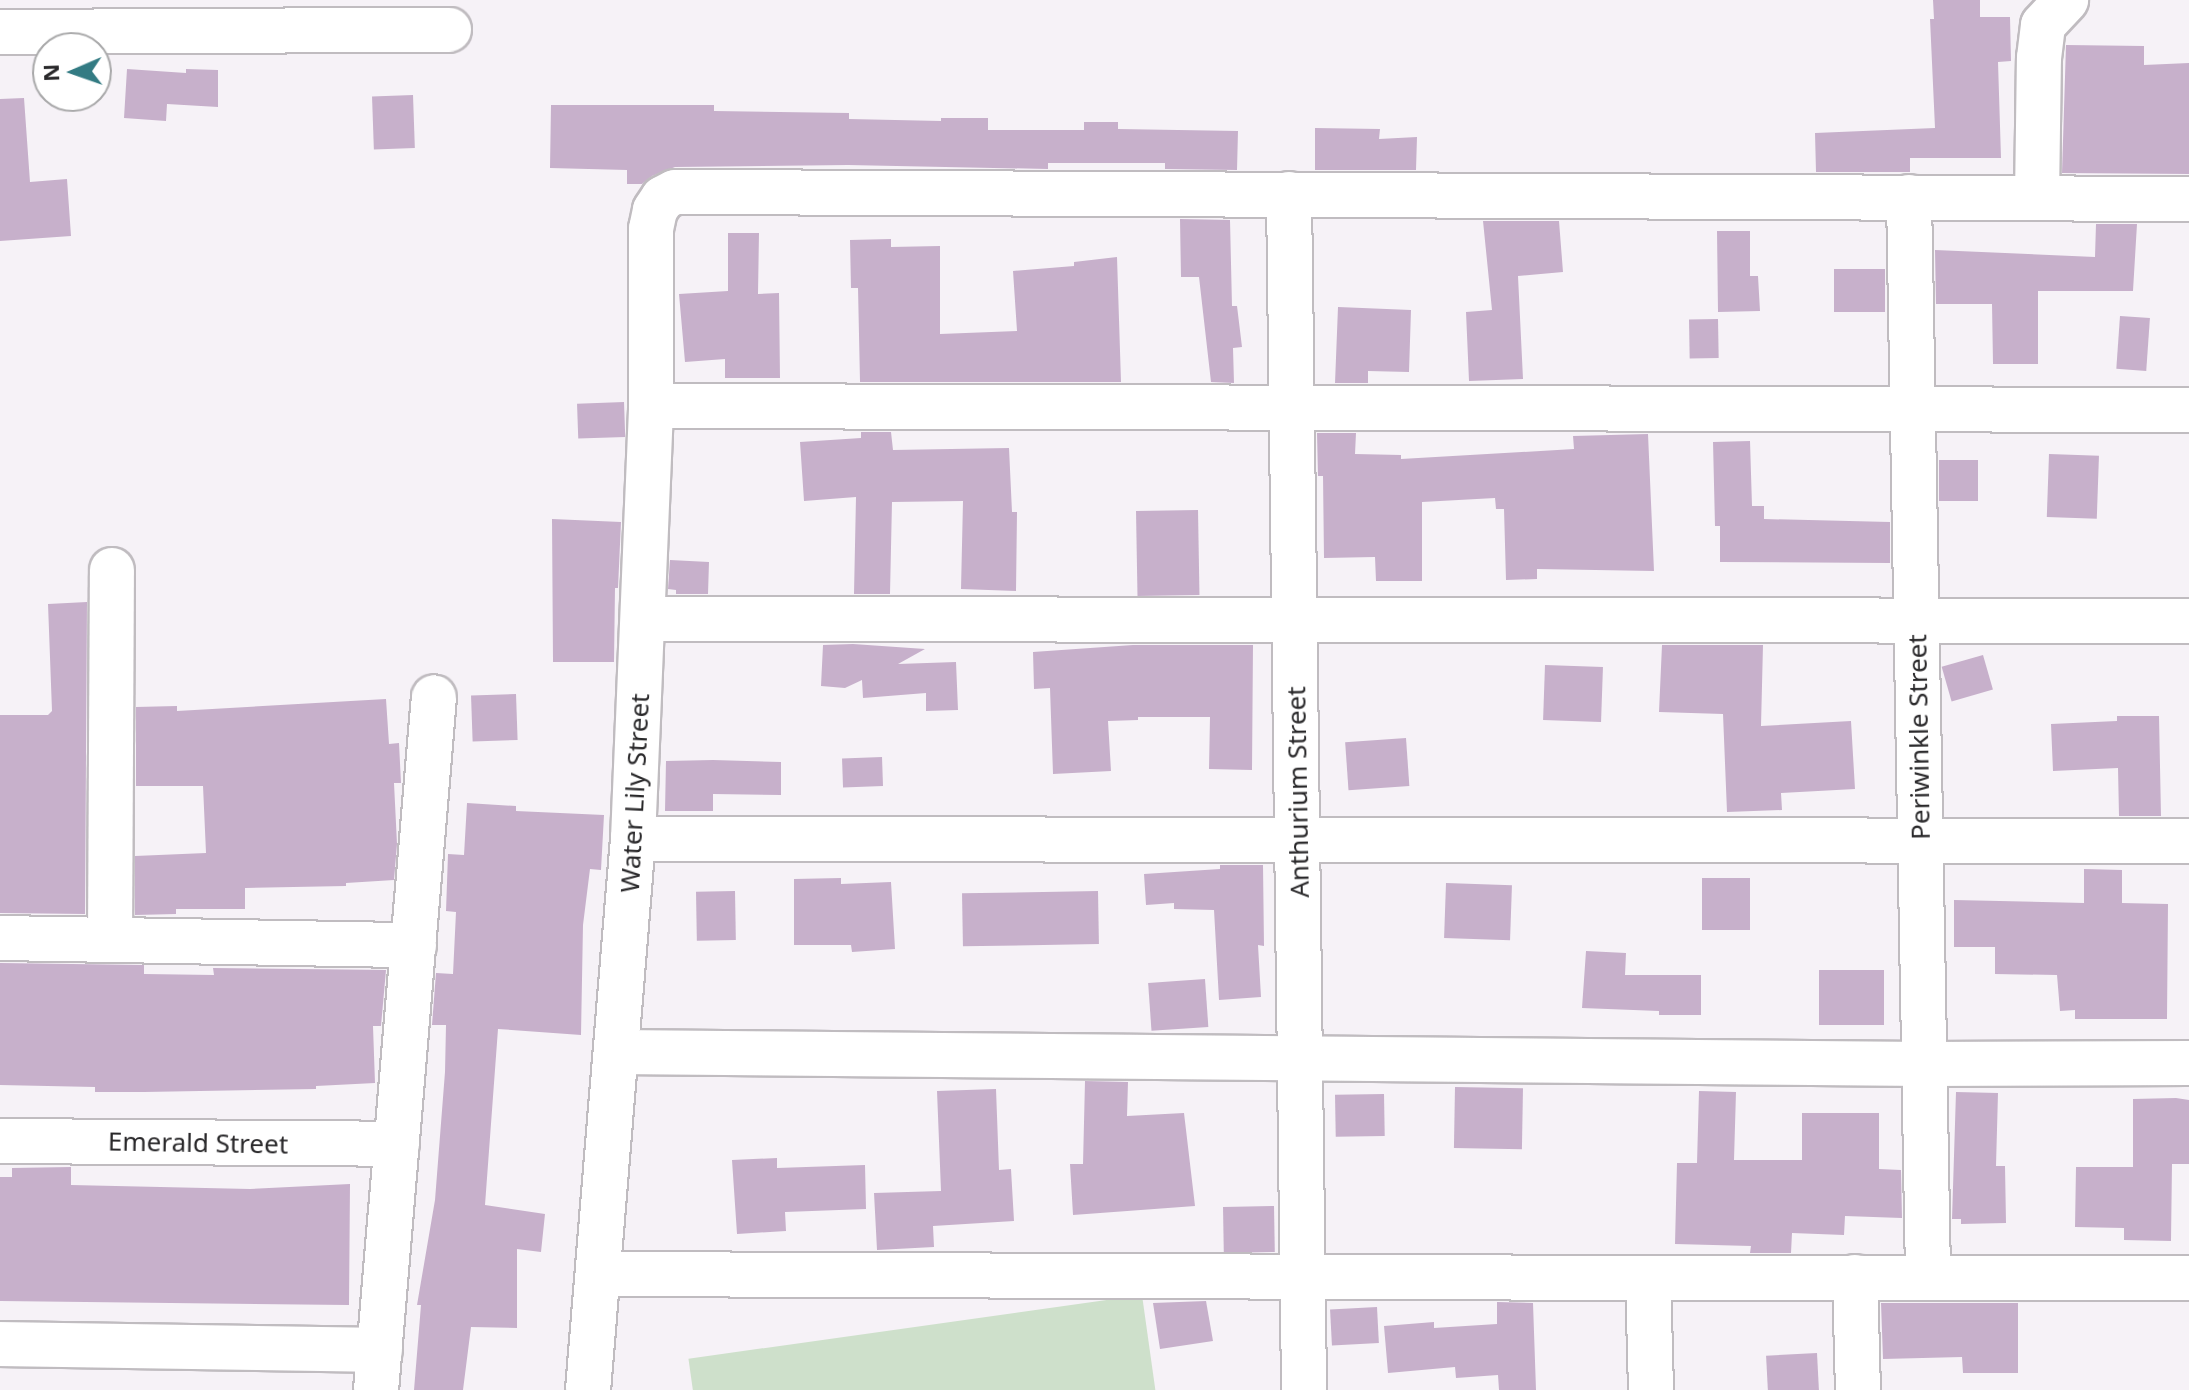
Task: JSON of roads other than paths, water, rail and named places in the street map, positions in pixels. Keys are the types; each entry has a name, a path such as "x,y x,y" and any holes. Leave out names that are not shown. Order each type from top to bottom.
{"street":[{"path":"2037,198 2039,58 2043,25 2066,0"},
{"path":"0,32 449,30"},
{"name":"Water Lily Street","path":"588,1390 633,839 645,619 651,406 651,229 655,210 663,198 675,192 1289,194"},
{"path":"1289,194 2189,199"},
{"name":"Anthurium Street","path":"1289,194 1304,1390"},
{"name":"Periwinkle Street","path":"1909,197 1928,1278"},
{"path":"651,406 2189,410"},
{"path":"110,940 112,570"},
{"path":"645,619 2189,621"},
{"path":"0,1344 378,1370 434,697"},
{"path":"633,839 2189,841"},
{"path":"0,938 414,945"},
{"path":"616,1052 1925,1064 2189,1063"},
{"name":"Emerald Street","path":"0,1141 397,1144"},
{"path":"598,1274 2189,1278"},
{"path":"1855,1277 1858,1390"},
{"path":"1648,1278 1651,1390"}]}
